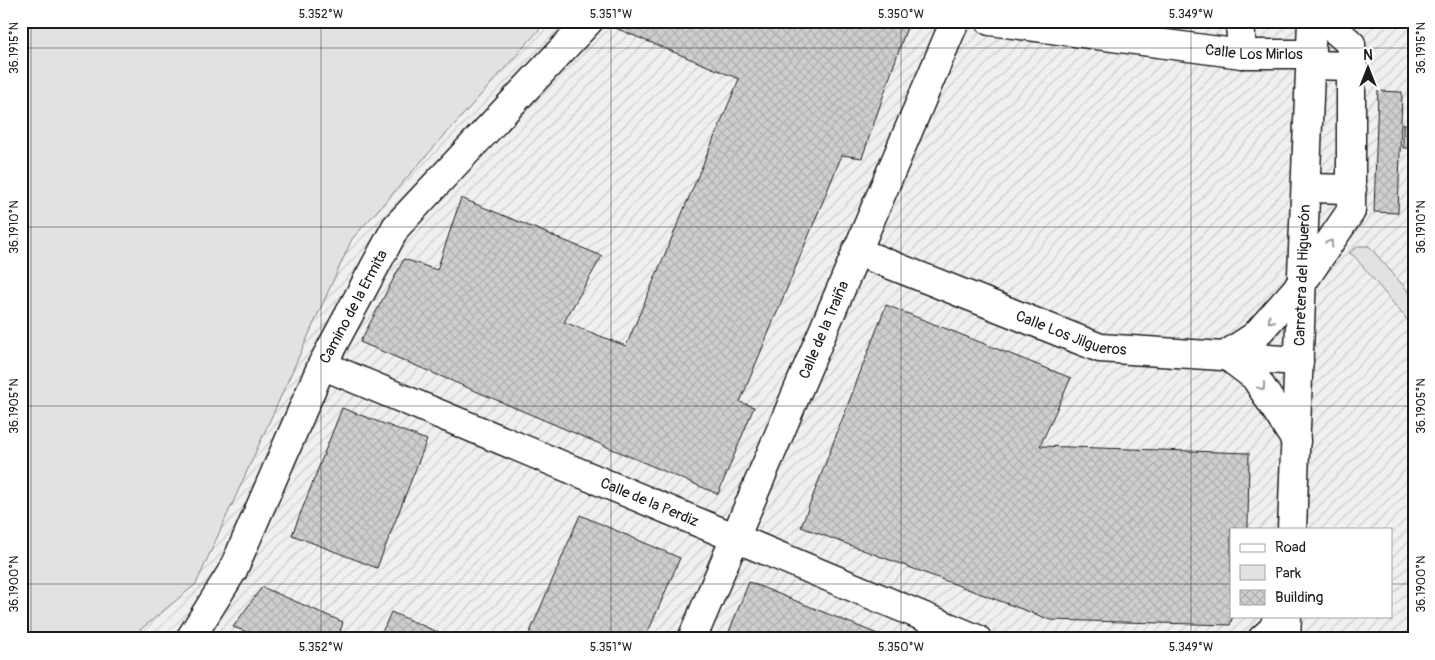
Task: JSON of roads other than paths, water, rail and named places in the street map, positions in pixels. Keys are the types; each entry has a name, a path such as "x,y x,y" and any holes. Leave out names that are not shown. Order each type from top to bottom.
{"street":[{"name":"Camino de la Ermita","path":"190,639 233,570 322,365 396,227 589,21"},
{"name":"Calle de la Traiña","path":"692,639 955,21"},
{"name":"Calle Los Mirlos","path":"990,21 1242,54 1353,66"},
{"path":"1240,21 1242,54"},
{"name":"Carretera del Higuerón","path":"1292,528 1312,21"},
{"path":"1296,441 1255,377 1226,355 1255,336 1302,283 1351,211 1353,66 1351,44 1325,21"},
{"path":"1306,188 1352,189"},
{"name":"Calle Los Jilgueros","path":"856,252 1100,348 1299,361"},
{"name":"Calle de la Perdiz","path":"322,365 977,639"},
{"path":"1262,639 1273,629 1277,618"},
{"path":"1286,639 1287,618"}]}
